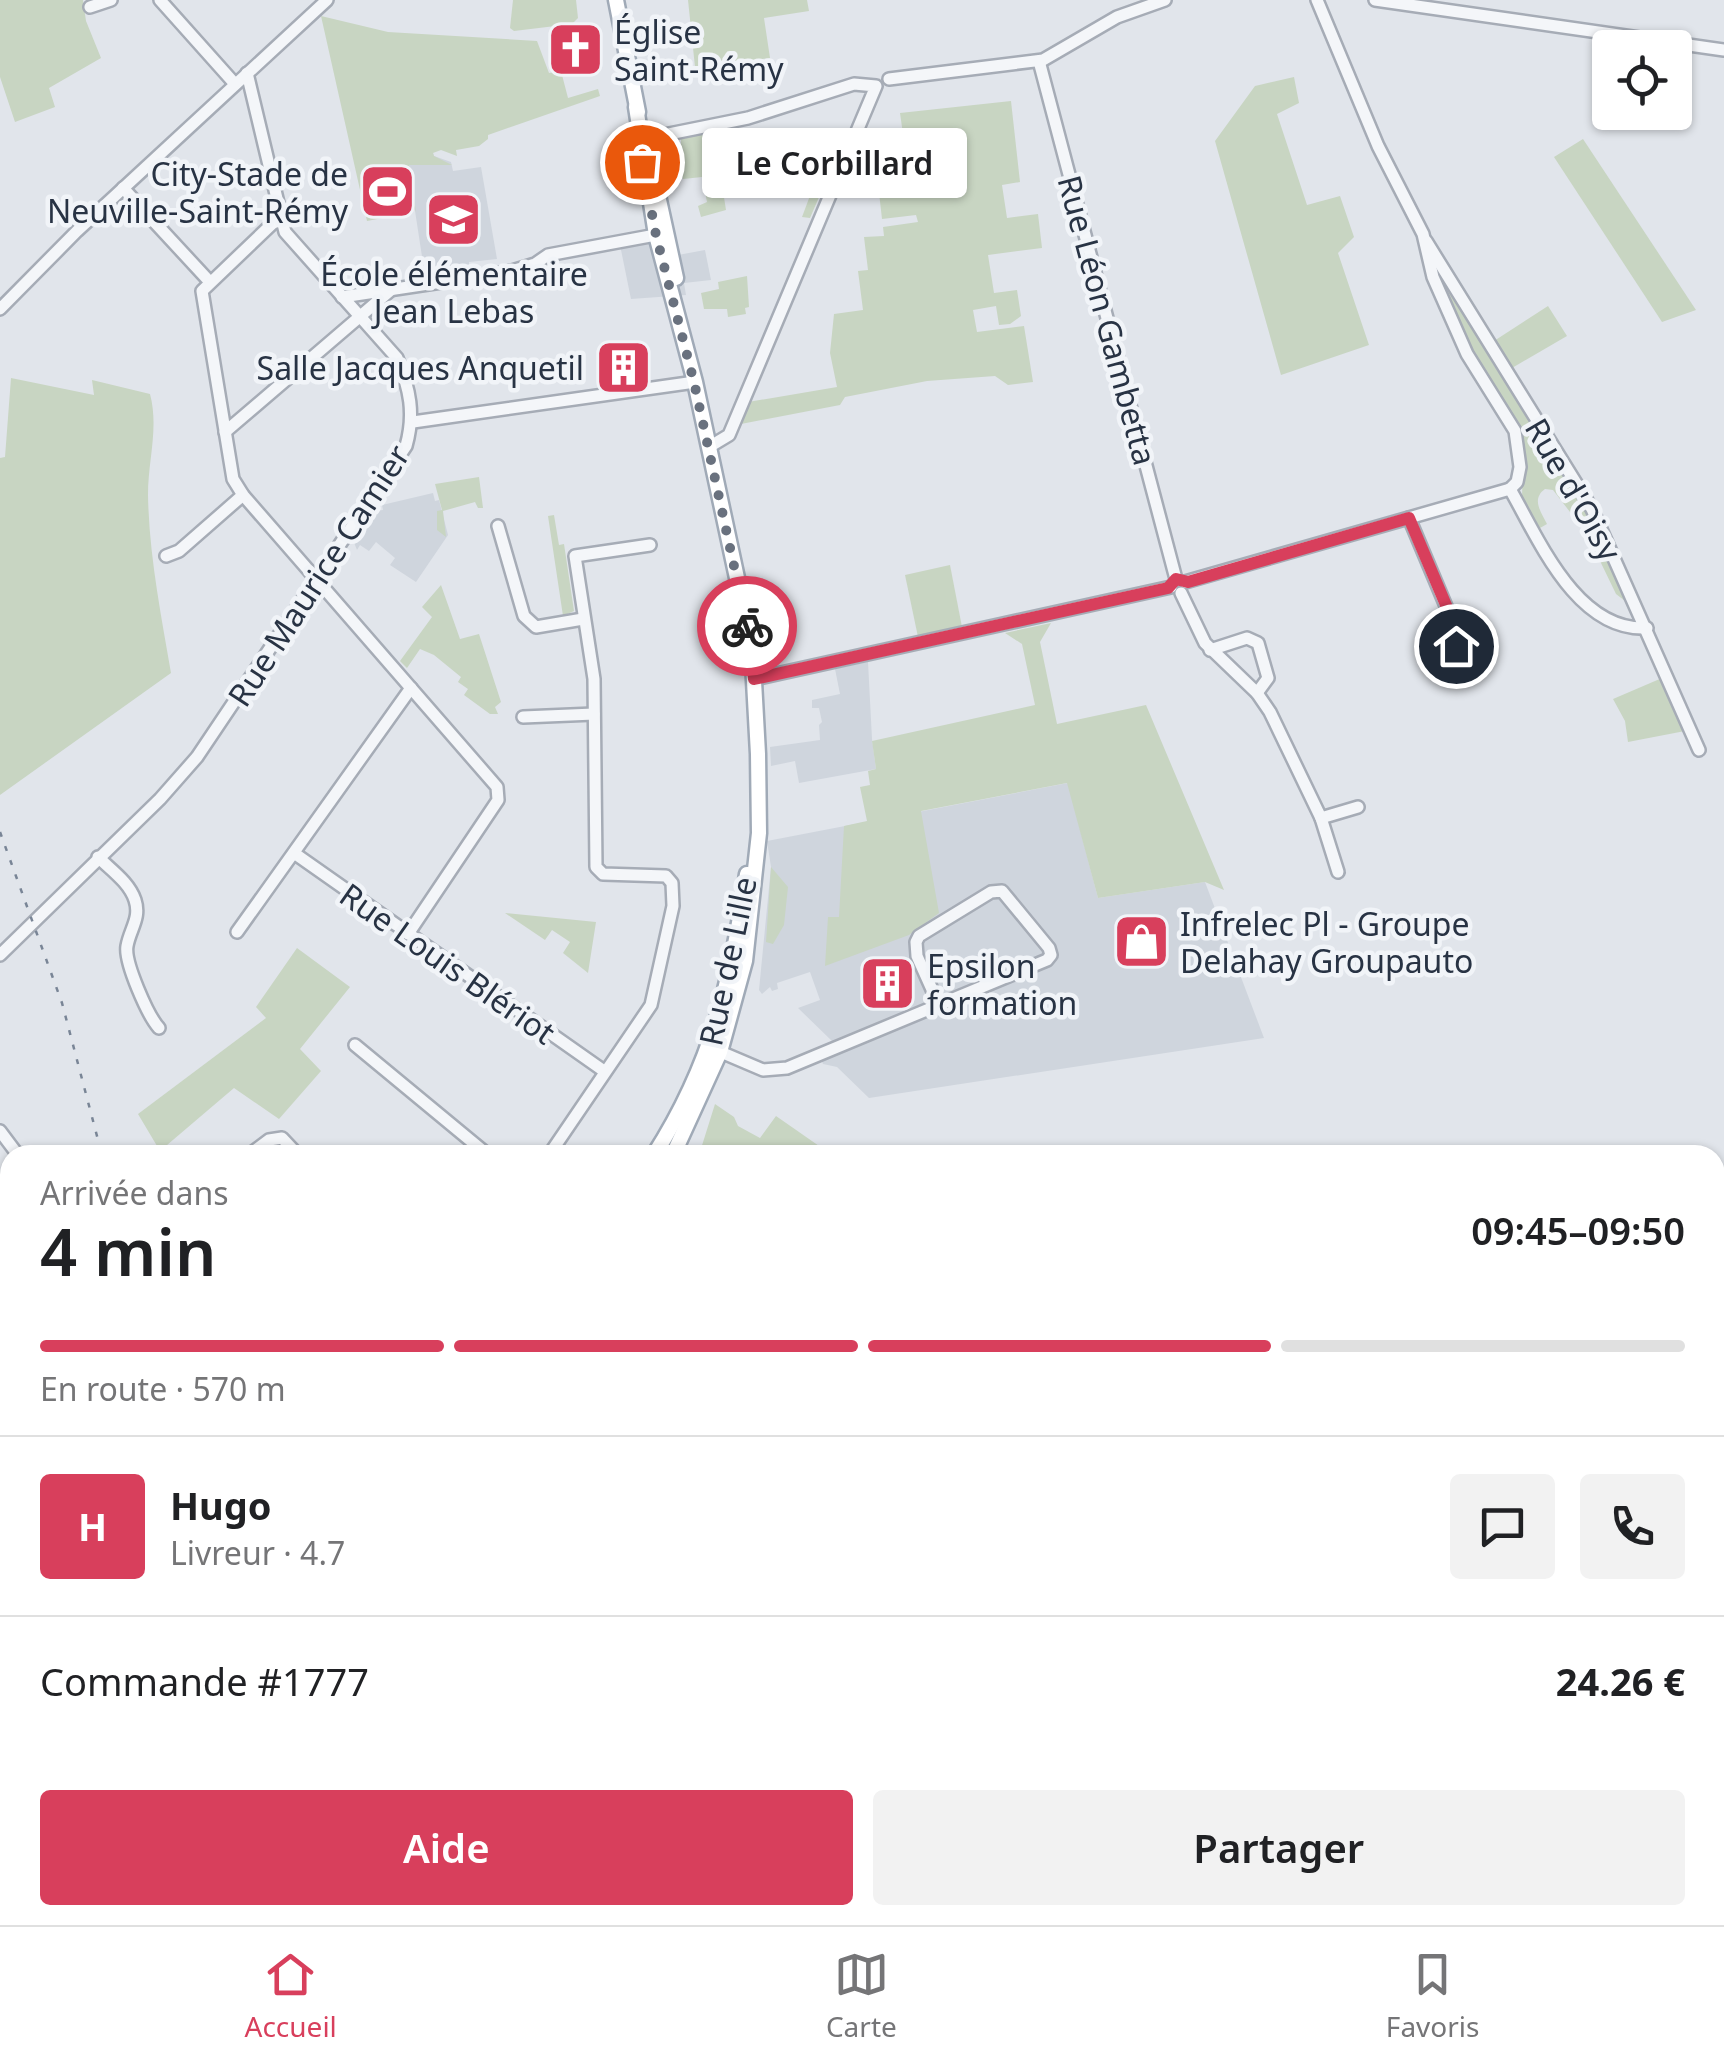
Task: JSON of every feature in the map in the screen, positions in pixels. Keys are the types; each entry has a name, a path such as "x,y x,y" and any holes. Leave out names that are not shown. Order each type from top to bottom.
{"main road":[{"name":"Rue de Lille","path":"616,0 661,234 743,606 754,679 757,814 736,943 715,1050 678,1145"},
{"name":"Rue de Lille","path":"660,1145 715,1050"}],"street":[{"path":"90,7 111,0"},
{"path":"160,0 235,84"},
{"path":"0,309 123,188 327,0"},
{"path":"889,79 1038,61 1124,14 1165,0"},
{"name":"Rue d'Oisy","path":"1316,0 1378,146 1426,241 1582,491 1648,628 1700,750"},
{"path":"1375,0 1724,50"},
{"name":"Rue Léon Gambetta","path":"1038,61 1178,585 1197,631 1210,650 1257,693"},
{"path":"247,74 284,232 397,358 405,377 413,422"},
{"path":"642,139 748,118 854,84 876,86 729,435 708,446"},
{"path":"123,188 209,281"},
{"path":"281,220 273,223 202,291 233,479 242,495 497,787 498,800 408,934"},
{"path":"342,297 508,272 548,255 661,234"},
{"name":"Rue d'Oisy","path":"1426,241 1433,277 1460,340 1515,431 1520,472 1510,489"},
{"path":"225,432 392,289"},
{"name":"Rue Maurice Camier","path":"0,955 160,799 197,757 402,456 413,422 694,382"},
{"path":"754,679 1178,585 1510,489 1577,594 1618,625 1648,628"},
{"path":"166,556 179,550 242,495"},
{"path":"1409,518 1454,624 1456,646"},
{"path":"498,526 529,623 536,626 583,619"},
{"path":"556,1145 651,1005 674,895 666,876 603,874 596,867 592,655 575,556 650,545"},
{"path":"1210,650 1248,638 1258,643 1268,678 1257,693 1294,758 1321,818 1338,872"},
{"path":"237,932 411,688"},
{"path":"522,717 594,714"},
{"path":"1321,818 1358,807"},
{"name":"Rue Louis Blériot","path":"294,853 604,1072"},
{"path":"98,857 128,887 136,903 136,922 126,955 158,1028"},
{"path":"715,1050 763,1070 787,1068 940,1005 1050,958 1050,948 1002,891 991,892 917,939 915,950 940,1005"},
{"path":"355,1045 476,1145"},
{"path":"263,1145 282,1138 289,1145"}],"shaded area":[{"name":"École élémentaire Jean Lebas","path":"433,153 451,162 453,171 481,167 497,259 469,262 469,269 425,276 408,165"},
{"path":"650,240 678,255 705,250 711,280 684,283 686,295 631,299 620,245"},
{"path":"433,493 435,501 439,500 448,535 416,582 390,565 395,558 376,542 369,551 360,545 357,550 353,540 374,511 383,510 382,505"},
{"path":"868,662 876,769 799,783 795,761 771,766 770,747 820,740 822,722 819,708 812,708 812,700 840,694 835,669"},
{"path":"1068,783 1098,898 1205,882 1264,1038 869,1098 837,1067 823,1064 816,1048 832,1041 798,1008 820,1000 810,972 777,983 778,989 772,991 770,987 762,994 759,990 771,867 767,841"}],"green space":[{"path":"0,0 83,0 86,21 101,58 49,88 55,107 15,122 0,77"},
{"path":"513,0 576,0 578,18 572,24 514,31 510,28"},
{"path":"688,0 807,0 809,11 764,18 770,58 695,67"},
{"path":"321,16 388,32 537,41 549,73 561,71 568,98 598,89 600,96 488,135 479,146 456,150 457,156 441,150 433,153 452,165 409,165 416,212 413,205 393,208 393,216 367,221"},
{"path":"1294,77 1299,103 1277,114 1307,205 1340,196 1354,237 1338,253 1369,345 1281,375 1215,141 1255,86"},
{"path":"1011,101 1020,182 1002,185 1007,218 1038,214 1042,248 988,255 994,293 1017,290 1021,316 1010,324 999,325 996,306 973,310 977,332 1024,326 1033,382 1008,385 995,376 927,381 845,397 840,405 741,424 748,402 837,387 830,353 834,314 863,310 858,271 868,270 864,237 884,236 883,227 918,222 916,215 882,219 876,166 883,165 882,156 929,151 927,132 903,134 900,113"},
{"path":"716,131 724,173 733,171 730,157 809,131 813,163 827,162 832,167 810,218 802,217 817,177 796,169 791,180 764,167 758,181 765,184 759,197 755,185 723,191 726,210 701,217 698,206 707,202 702,177 683,179 681,172 669,174 664,147 681,144 681,137"},
{"path":"1583,139 1696,310 1662,322 1554,157"},
{"path":"1435,265 1495,367 1575,487 1629,604 1616,594 1587,534 1553,490 1545,489 1539,497 1538,506 1547,524 1540,528 1522,498 1523,459 1444,297"},
{"path":"747,276 746,314 728,317 727,309 704,309 701,293 719,289 718,282"},
{"path":"1548,306 1567,336 1512,368 1494,341"},
{"path":"11,378 94,395 92,380 150,394 153,419 149,517 171,673 0,795 0,458 5,457"},
{"path":"479,477 483,508 475,502 443,511 446,537 437,530 437,511 442,510 435,484"},
{"path":"554,515 559,545 564,544 574,611 563,616 548,516"},
{"path":"950,565 962,627 918,637 905,575"},
{"path":"441,585 460,639 479,634 501,702 495,707 498,714 490,714 464,695 468,689 458,682 461,677 434,655 420,649 407,668 400,661 432,617 422,607"},
{"path":"1051,623 1040,642 1057,724 1146,705 1224,890 1205,882 1098,898 1067,783 921,811 939,913 909,935 825,966 828,917 839,917 844,826 867,821 860,787 870,785 868,771 876,769 872,741 1035,705 1022,644 1005,633"},
{"path":"1662,678 1685,731 1628,742 1625,721 1613,699"},
{"path":"771,867 788,887 784,925 773,944 766,942"},
{"path":"505,913 596,922 588,973 563,953 570,942 552,930 545,940"},
{"path":"297,948 350,987 300,1049 321,1071 279,1119 234,1088 167,1145 156,1145 138,1114 266,1018 256,1007"},
{"path":"715,1104 734,1117 738,1126 760,1138 776,1116 818,1145 702,1145"}],"railway":[{"path":"0,832 62,1003 99,1145"}],"way so far":[{"path":"642,162 747,626"}],"place":[{"name":"Église Saint-Rémy","path":"575,49"},
{"name":"Le Corbillard","path":"642,162"},
{"name":"City-Stade de Neuville-Saint-Rémy","path":"387,191"},
{"name":"École élémentaire Jean Lebas","path":"454,219"},
{"name":"Salle Jacques Anquetil","path":"623,367"},
{"name":"Infrelec Pl - Groupe Delahay Groupauto","path":"1141,941"},
{"name":"Epsilon formation","path":"888,983"}],"route":[{"path":"747,626 754,679 1168,588 1176,579 1188,582 1409,518 1454,624 1456,646"}]}
